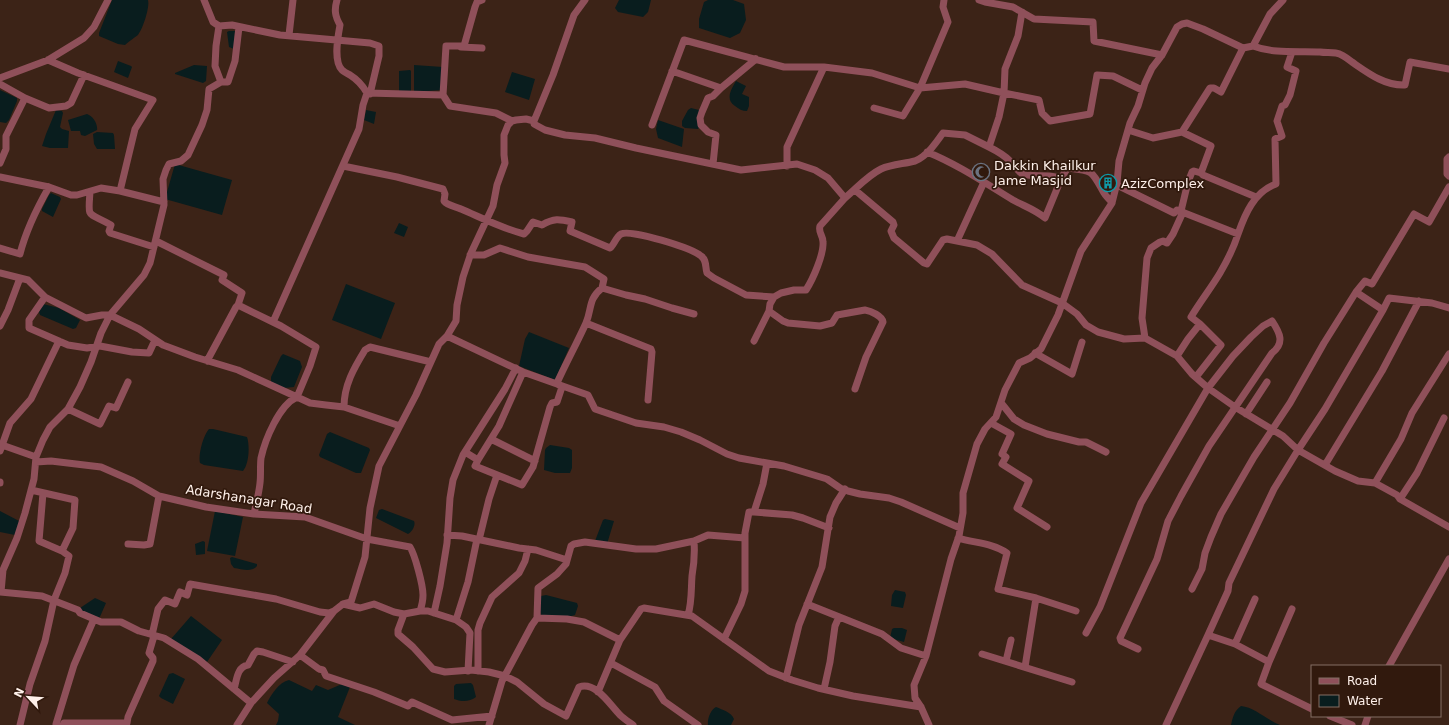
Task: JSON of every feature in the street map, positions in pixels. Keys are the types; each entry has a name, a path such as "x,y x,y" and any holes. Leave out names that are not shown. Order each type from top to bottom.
{"street":[{"path":"0,78 48,60 84,38 94,27 108,0"},
{"path":"204,0 213,22 219,26 232,25 290,36 370,43 379,46 379,56 368,94 363,105 360,129 272,322"},
{"path":"290,36 293,0"},
{"path":"337,0 334,8 340,25 337,40 337,60 342,70 362,85 368,94"},
{"path":"446,46 464,46 475,7 477,2 482,0"},
{"path":"534,121 553,75 574,15 585,0"},
{"path":"874,108 903,116 920,88 948,22 943,7 944,0"},
{"path":"979,0 1013,7 1034,18 1093,22 1094,41 1162,55"},
{"path":"1253,46 1270,14 1283,0"},
{"path":"989,147 999,117 1004,93 1005,69 1018,36 1022,12"},
{"path":"929,725 915,698 914,685 926,656 951,559 958,538 963,493 975,450 985,429 996,417 1002,404 1005,390 1019,363 1030,358 1040,349 1062,303 1082,251 1112,203 1117,186 1119,160 1142,90 1152,68 1162,55 1177,27 1187,23 1244,48 1253,46 1292,52 1336,53 1344,56 1373,76 1394,85 1405,85 1410,62 1449,69"},
{"path":"219,26 215,66 221,82"},
{"path":"239,27 235,61 228,82 221,82 209,90 207,110 202,125 188,155 180,161 169,164 166,170 163,179 164,202 162,218 150,263 144,275 110,315 96,346 85,377 68,409 50,427 36,459 31,490 19,532 3,570 1,592 42,596 78,610 80,613 101,622 121,622 133,628 164,638 198,659 251,703"},
{"path":"652,125 684,40 784,67 824,67 872,73 920,88 965,84 1039,100 1042,113 1050,121 1090,114 1097,75 1113,76 1142,90"},
{"path":"446,46 482,48"},
{"path":"446,46 443,95 450,106 496,113 512,121 526,119 534,121 534,124 545,130 565,135 595,138 741,170 797,164 815,170 828,178 845,198"},
{"path":"1182,132 1210,88 1214,88 1221,92 1244,48"},
{"path":"1196,377 1221,345 1191,317 1220,272 1241,225 1256,197 1266,189 1276,184 1275,139 1282,136 1277,121 1282,106 1285,105 1290,95 1296,71 1287,67 1292,52"},
{"path":"713,164 716,135 708,132 701,125 700,118 708,98 713,96 720,88 756,59"},
{"path":"48,60 84,75 153,100 135,129 120,191"},
{"path":"787,166 787,147 824,67"},
{"path":"672,71 720,88"},
{"path":"0,84 25,98 49,108 66,106 71,103 84,75"},
{"path":"368,94 443,95"},
{"path":"0,163 6,149 6,136 25,98"},
{"path":"246,725 238,723 251,703 274,678 300,655 334,611 343,604 351,602 365,556 370,508 379,466 439,344 447,336 456,321 457,304 463,277 475,241 492,206 497,185 505,163 504,135 508,125 512,121"},
{"path":"1128,130 1153,138 1182,132 1211,146 1202,173"},
{"path":"754,341 769,311 769,307 774,297 781,293 794,290 806,290 810,284 823,249 820,226 845,198 864,180 881,169 916,160 933,148 943,133 965,135 1000,152 1020,172 1036,176 1048,175 1055,177 1059,184"},
{"path":"927,152 984,182 1023,206 1038,212 1045,218 1060,178 1068,168 1091,172 1106,197 1112,203"},
{"path":"1449,157 1447,159 1447,174 1449,176"},
{"path":"343,166 397,177 443,189 445,190 444,201 446,204 505,228 524,234 533,222 542,225 552,220 561,219 572,222 570,231 610,248 620,235 624,233 671,242 701,255 705,260 707,273 738,291 746,295 774,297"},
{"path":"1145,338 1142,318 1146,258 1151,248 1155,244 1163,241 1167,243 1182,212 1192,172 1202,173 1203,175 1256,197"},
{"path":"0,177 49,187 71,195 90,192 101,188 164,202"},
{"path":"957,241 984,182"},
{"path":"1117,186 1174,213 1177,210 1238,234"},
{"path":"0,248 20,254 23,241 32,220 49,187"},
{"path":"1192,589 1202,569 1209,542 1222,514 1254,457 1290,403 1324,343 1356,292 1365,281 1372,284 1414,214 1429,222 1449,187"},
{"path":"855,190 893,222 894,225 891,231 894,238 924,263 927,264 943,240 947,239 977,245 992,254 1022,285 1062,303 1077,314 1086,325 1098,332 1124,339 1145,338 1177,356 1208,388 1235,407 1283,436 1298,450 1358,481 1375,483 1449,527"},
{"path":"90,192 89,213 110,225 110,233 155,244 224,275 222,280 242,293 238,305 207,361"},
{"path":"470,255 484,255 500,248 528,257 585,267 604,279 602,288 590,302 586,323 555,382"},
{"path":"0,273 31,281 44,297 86,318 110,315 139,329 163,345 207,361 238,370 296,398 310,402 344,407 400,426"},
{"path":"0,326 8,310 20,278"},
{"path":"602,288 646,299 694,314"},
{"path":"1356,292 1383,310"},
{"path":"44,297 29,320 28,328 59,341 87,348 96,346 132,352 149,353 155,340"},
{"path":"1166,725 1228,591 1229,583 1249,539 1274,489 1325,410 1389,298 1432,303 1449,308"},
{"path":"1325,465 1382,371 1419,301"},
{"path":"238,305 316,347 310,366 296,398 291,400 276,419 261,458 260,484 254,514"},
{"path":"769,311 788,323 820,326 832,323 837,315 865,310 868,310 882,318 883,322 866,357 855,389"},
{"path":"1086,633 1100,607 1141,503 1208,388 1233,356 1251,337 1263,326 1272,321 1279,332 1280,340 1278,348 1272,353 1209,446 1178,502 1168,521 1157,559 1120,638 1121,641 1138,649"},
{"path":"586,323 651,349 648,400"},
{"path":"1177,356 1200,324"},
{"path":"447,336 523,372 555,382 588,395 595,409 636,423 664,427 681,432 726,454 739,458 784,466 827,479 840,488 860,494 889,498 960,528"},
{"path":"1,448 3,433 10,422 31,399 59,341"},
{"path":"1035,353 1072,374 1082,342"},
{"path":"344,407 344,396 348,381 365,350 370,347 431,362"},
{"path":"1375,483 1401,439 1412,413 1449,354"},
{"path":"434,613 440,586 453,480 465,452 502,395 516,368"},
{"path":"523,372 499,426 475,466 522,485 533,467 550,407 552,403 557,402 562,388 555,382"},
{"path":"68,409 100,424 109,406 116,408 128,382"},
{"path":"1246,414 1267,382"},
{"path":"1002,404 1014,420 1024,425 1046,434 1086,442 1106,452"},
{"path":"1400,499 1417,473 1444,418"},
{"path":"991,422 1011,434 1002,454 1006,457 1002,464 1029,481 1017,508 1047,527"},
{"path":"492,439 535,461"},
{"name":"Adarshanagar Road","path":"1,448 36,459 101,467 133,481 159,496 206,507 254,514 305,517 367,539 411,548 423,594 420,611"},
{"path":"465,452 478,460"},
{"path":"754,512 763,484 767,463"},
{"path":"456,620 468,582 478,539 497,475"},
{"path":"786,678 796,635 822,567 830,517 836,503 845,489"},
{"path":"31,490 74,500 73,528 62,551"},
{"path":"20,725 30,684 45,641 54,600 65,573 69,556 62,551 39,541 43,493"},
{"path":"128,544 150,544 159,496"},
{"path":"724,640 742,604 745,591 745,538 748,512 792,515 829,528"},
{"path":"447,535 462,536 536,550 567,560"},
{"path":"489,725 502,681 537,618 538,588 557,574 566,564 571,546 585,542 636,549 656,549 678,543 694,541 712,535 745,538"},
{"path":"958,538 990,545 1007,553 998,589 1036,598 1076,611"},
{"path":"688,615 691,606 692,577 695,555 694,541"},
{"path":"478,671 478,630 480,623 492,597 519,574 525,561 528,549"},
{"path":"1390,665 1449,559"},
{"path":"64,725 64,723 127,723 128,717 153,661 153,658 149,654 158,609 165,600 175,604 180,592 187,595 190,584 276,599 320,612 328,613 334,611"},
{"path":"1025,668 1036,598"},
{"path":"1235,644 1255,600"},
{"path":"343,604 360,608 374,604 394,612 404,614 420,611 434,613 456,620 466,626 470,633 468,671"},
{"path":"808,604 882,634 901,648 926,656"},
{"path":"598,692 620,640 641,609 644,608 688,615 703,623 724,640 769,671 786,678 853,696 921,707"},
{"path":"1292,609 1261,684 1311,709"},
{"path":"404,614 398,634 413,647 433,669 445,672 490,672 505,676 517,682 544,704 566,716 578,687 586,686 598,692 620,715 633,725"},
{"path":"824,689 839,617"},
{"path":"537,618 584,622 620,640"},
{"path":"58,725 56,724 67,685 94,619"},
{"path":"1208,635 1235,644 1269,662"},
{"path":"1006,661 1011,640"},
{"path":"234,689 240,669 243,666 248,665 254,654 258,651 293,662"},
{"path":"982,654 1072,682"},
{"path":"300,655 319,669 323,670 326,676 374,692 408,706 412,702 452,720 492,716"},
{"path":"611,663 655,687 664,701 698,725"},
{"path":"1332,717 1352,725"}],"water":[{"path":"112,0 148,0 147,13 140,32 125,45 118,44 99,36"},
{"path":"619,0 651,0 648,12 643,17 618,12 615,8"},
{"path":"708,0 733,0 744,4 746,20 740,33 730,38 699,28 699,19 704,2"},
{"path":"235,31 234,49 229,47 227,32"},
{"path":"118,61 132,67 128,78 114,72"},
{"path":"194,65 207,66 206,81 203,83 175,74 175,73"},
{"path":"414,65 443,67 442,90 414,92"},
{"path":"410,70 411,91 399,91 399,71"},
{"path":"512,72 535,79 529,100 505,92"},
{"path":"736,81 746,86 742,94 749,97 749,106 747,111 738,108 730,100 730,94"},
{"path":"0,90 17,98 9,120 6,123 0,122"},
{"path":"691,108 699,110 700,126 698,129 685,128 682,126 682,121 688,110"},
{"path":"56,110 62,111 63,113 60,127 69,131 68,148 50,148 42,146"},
{"path":"366,110 376,112 374,124 364,120"},
{"path":"87,114 95,120 97,130 85,136 81,135 80,131 71,131 68,120"},
{"path":"658,120 684,129 682,147 658,138 656,129"},
{"path":"97,132 113,133 115,149 97,149 94,144 93,134"},
{"path":"175,164 232,180 222,215 165,199"},
{"path":"51,193 60,197 61,199 53,217 42,211"},
{"path":"399,223 408,227 404,237 394,233"},
{"path":"346,284 395,303 381,339 332,320"},
{"path":"43,304 59,308 80,320 76,328 73,329 40,315 39,312"},
{"path":"529,332 569,348 555,380 519,366 525,339"},
{"path":"283,354 300,361 302,367 294,387 284,388 271,382 271,377"},
{"path":"209,429 247,437 247,464 243,471 204,465 200,463 202,446"},
{"path":"330,432 369,448 370,450 361,473 356,473 320,457 319,455 327,434"},
{"path":"550,445 569,448 572,450 572,468 570,473 555,473 544,470 545,450"},
{"path":"382,509 414,521 412,530 408,534 376,518 379,510"},
{"path":"0,511 21,522 15,535 0,532"},
{"path":"215,511 243,517 235,556 207,551"},
{"path":"603,520 614,521 607,544 595,541"},
{"path":"203,541 205,542 205,554 196,555 195,544"},
{"path":"232,557 257,564 257,566 249,570 234,568 231,564 230,558"},
{"path":"895,590 905,592 906,595 903,608 891,606 892,595"},
{"path":"546,595 577,603 578,606 575,615 568,617 541,616 539,606 541,596"},
{"path":"95,598 106,603 99,619 81,612 80,608"},
{"path":"191,616 222,640 207,662 171,639"},
{"path":"902,628 907,630 904,642 890,638 892,629"},
{"path":"173,673 185,679 173,704 159,696 169,674"},
{"path":"289,680 312,691 316,685 328,690 342,684 350,687 338,717 355,725 276,725 279,714 267,703 279,686 285,681"},
{"path":"471,683 473,685 476,697 465,701 454,699 454,686 456,684"},
{"path":"1241,706 1256,711 1280,725 1231,725 1235,712"},
{"path":"716,707 733,717 734,719 731,725 708,725 710,714"}],"place":[{"name":"Dakkin Khailkur Jame Masjid","path":"981,172"},
{"name":"AzizComplex","path":"1108,183"}]}
